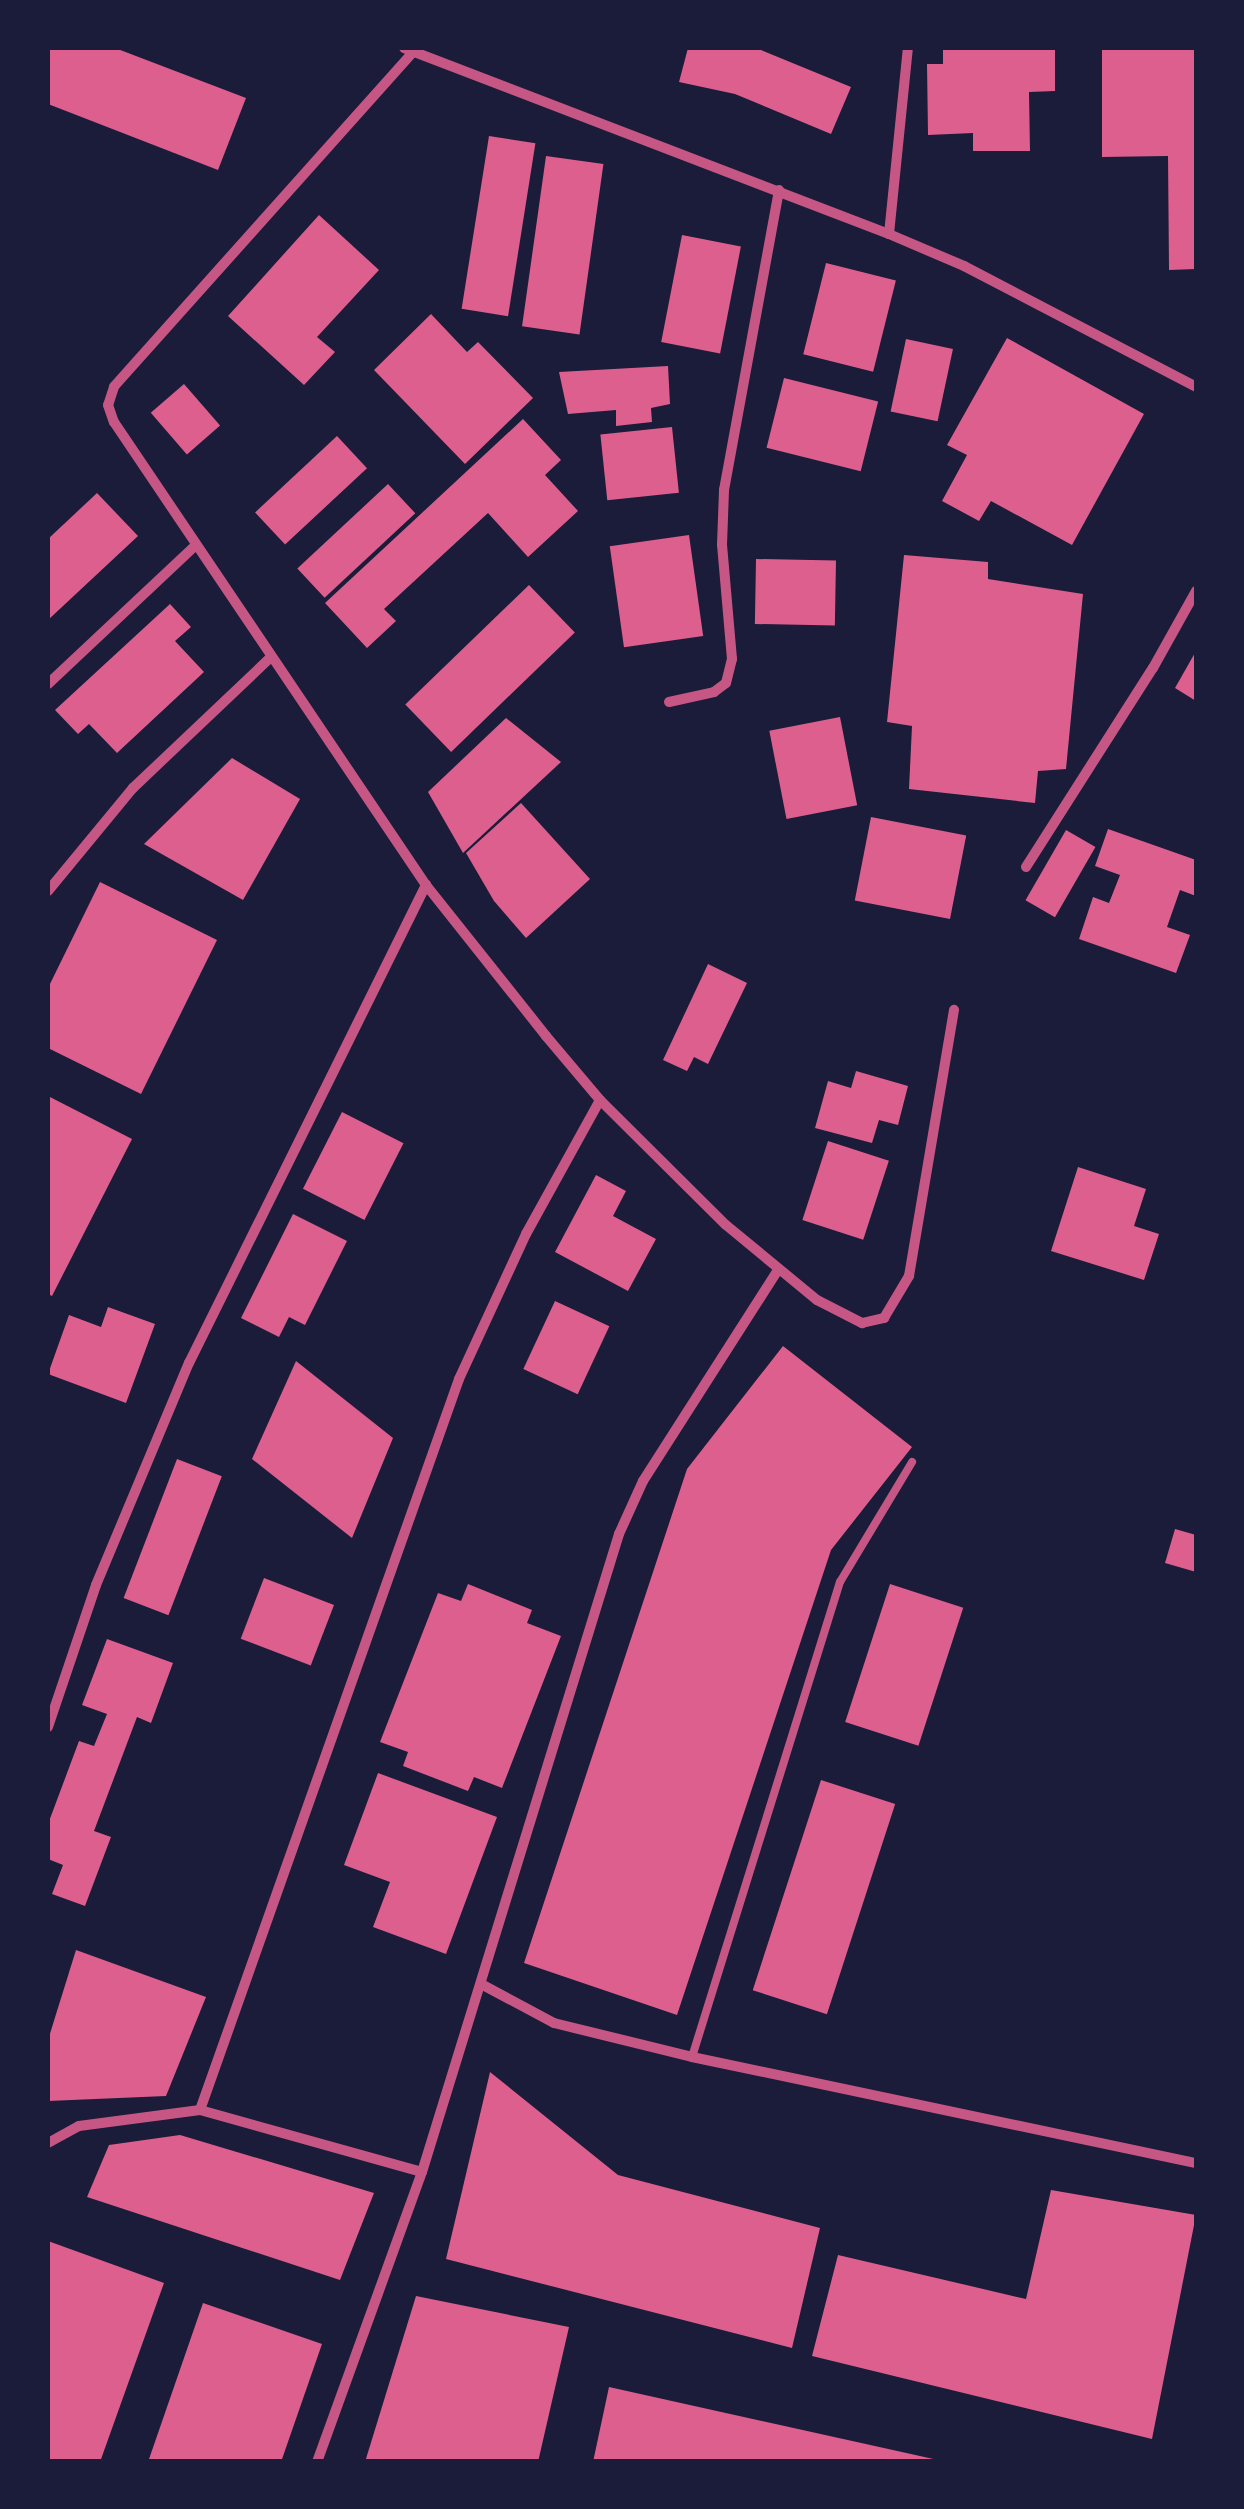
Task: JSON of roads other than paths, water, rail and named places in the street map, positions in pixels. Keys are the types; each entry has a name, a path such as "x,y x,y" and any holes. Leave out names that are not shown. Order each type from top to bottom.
{"street":[{"path":"889,234 908,48"},
{"path":"954,1010 909,1276 884,1318 862,1323 817,1300 726,1226 600,1100 426,885 114,422 108,406 114,386 409,49 778,190 964,266 1196,387"},
{"path":"669,702 714,692 726,682 732,658 722,545 724,490 778,190"},
{"path":"48,684 195,546"},
{"path":"1026,867 1153,668 1196,591"},
{"path":"48,891 132,788 271,657"},
{"path":"48,1727 96,1585 189,1363 426,885"},
{"path":"200,2110 459,1379 526,1234 600,1100"},
{"path":"317,2462 422,2172 618,1534 644,1481 778,1270"},
{"path":"481,1984 554,2023 692,2057 1196,2163"},
{"path":"48,2144 79,2126 200,2110 422,2172"}],"lane":[{"path":"692,2057 840,1582 912,1462"}]}
